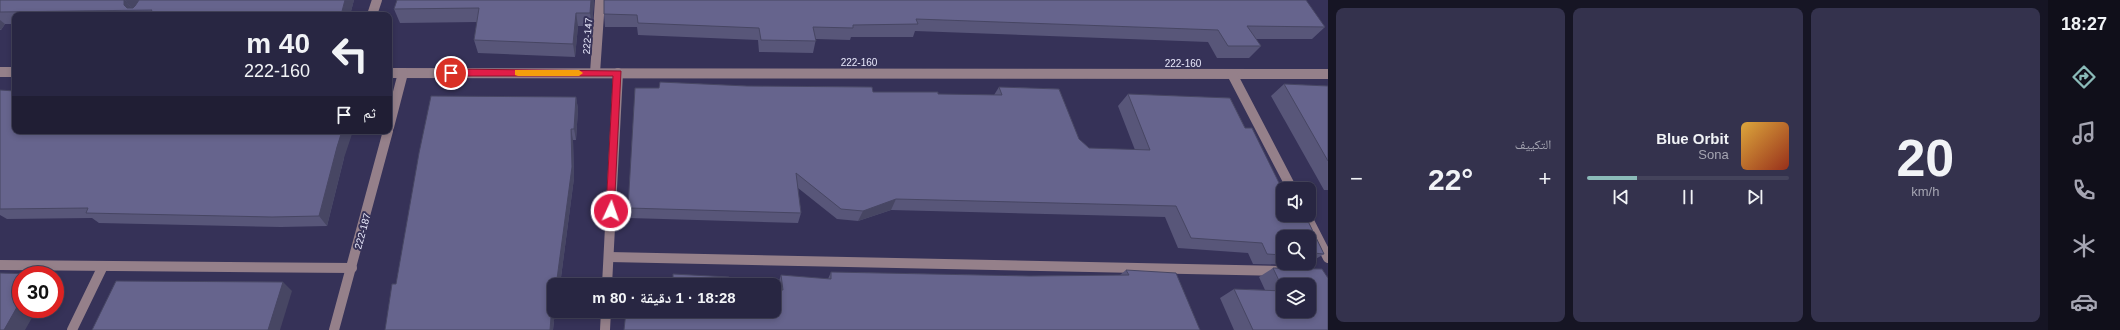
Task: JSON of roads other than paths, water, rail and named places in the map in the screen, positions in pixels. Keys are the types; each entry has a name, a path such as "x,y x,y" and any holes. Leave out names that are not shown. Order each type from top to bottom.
{"street":[{"path":"373,12 377,0"},
{"name":"222-147","path":"595,73 600,0"},
{"path":"0,72 12,72"},
{"name":"222-160","path":"392,72 1328,74"},
{"path":"392,116 404,72"},
{"path":"608,278 618,73"},
{"path":"1232,74 1288,182"},
{"name":"222-187","path":"334,330 387,134"},
{"path":"1310,222 1328,258"},
{"path":"609,257 1288,272"},
{"path":"0,265 352,268"},
{"path":"72,330 103,266"},
{"path":"605,330 606,318"}]}
